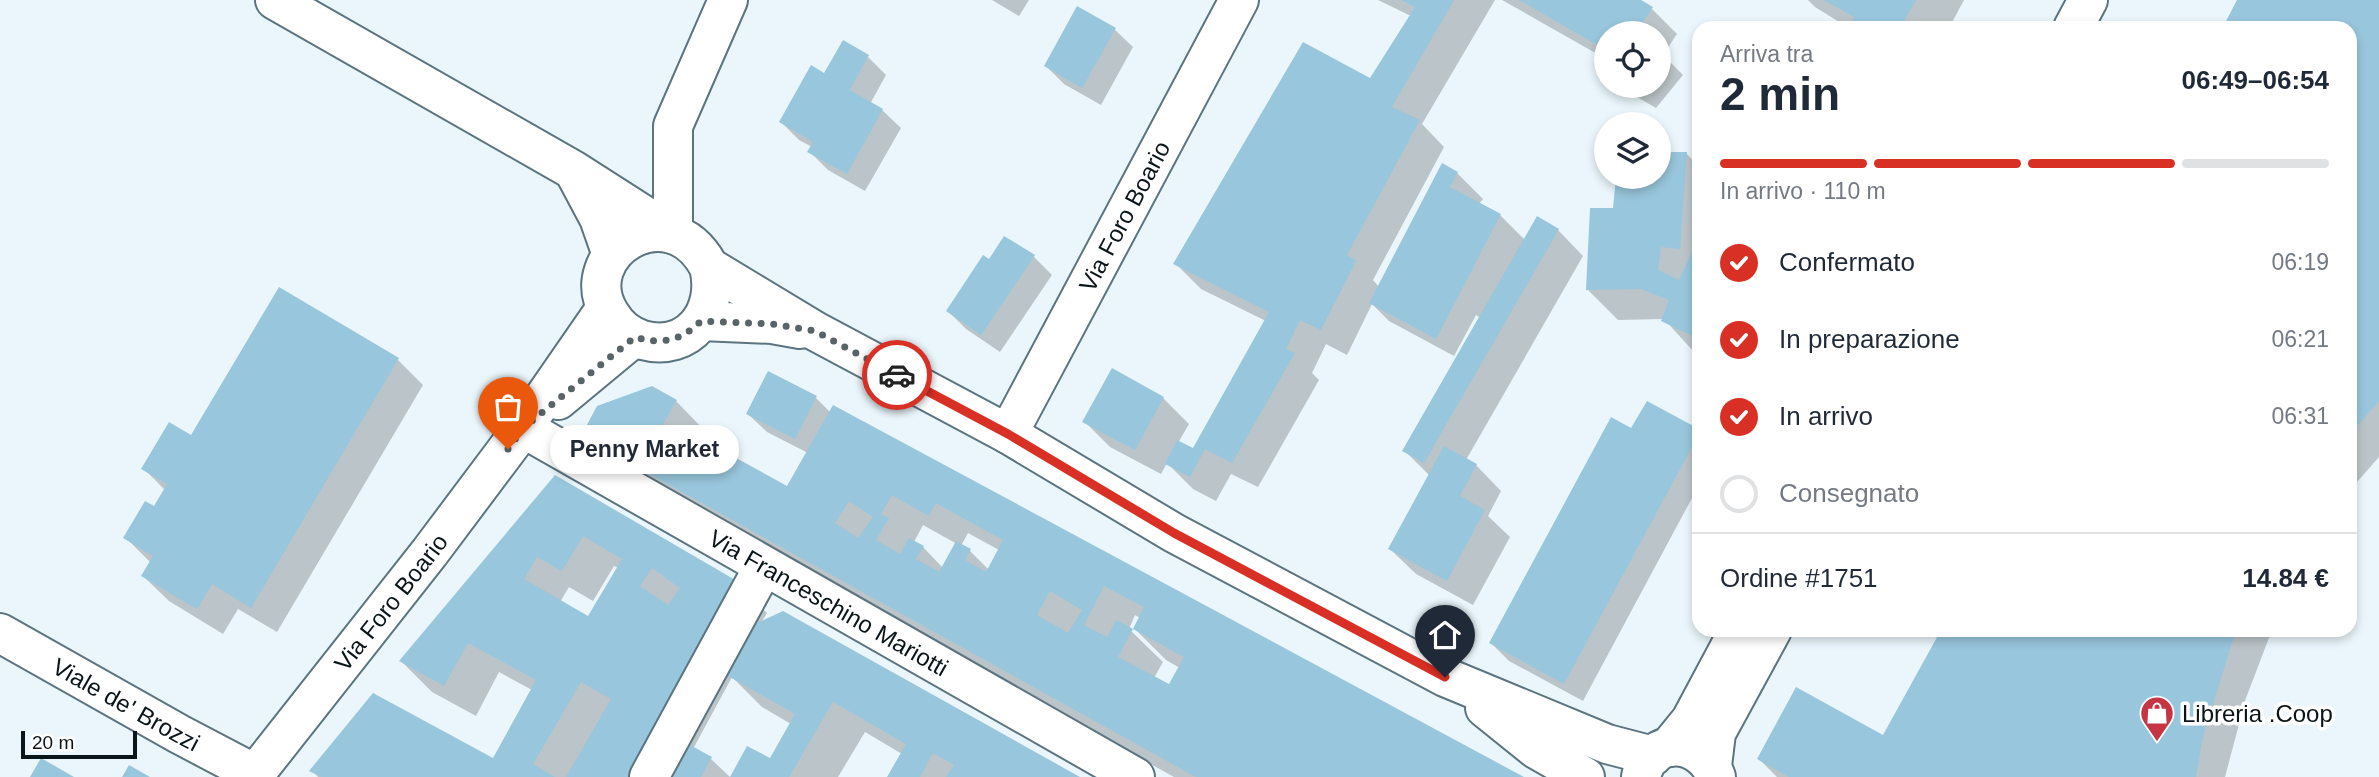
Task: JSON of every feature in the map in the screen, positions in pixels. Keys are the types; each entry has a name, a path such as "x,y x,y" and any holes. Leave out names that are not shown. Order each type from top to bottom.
{"street":[{"path":"275,0 574,171 695,247 709,267 815,331 1008,434 1174,533 1445,677 1607,744 1655,760 1682,746 1694,750 1704,756 1714,772"},
{"path":"673,234 673,126 728,0"},
{"name":"Via Foro Boario","path":"1008,434 1239,0"},
{"path":"2077,21 2088,0"},
{"path":"574,171 599,218 612,255"},
{"path":"673,234 656,232 639,235 624,243 612,255 602,282 606,308 616,323 635,337 662,342 683,336 701,321 709,307 712,294 709,267"},
{"name":"Via Foro Boario","path":"258,776 523,428 606,308"},
{"path":"701,321 772,324 815,331"},
{"name":"Via Foro Boario","path":"523,428 635,337"},
{"name":"Via Franceschino Mariotti","path":"523,428 1135,777"},
{"path":"649,777 764,566"},
{"name":"Viale de' Brozzi","path":"0,632 258,776"},
{"path":"1655,760 1691,720 1735,637"},
{"path":"1714,772 1716,733 1768,637"},
{"path":"1445,677 1536,749 1585,777"}],"building":[{"path":"1401,0 1454,0 1392,107 1420,120 1347,255 1356,261 1321,330 1300,320 1286,349 1295,353 1232,463 1205,449 1190,477 1165,464 1177,440 1193,448 1269,312 1173,264 1303,42 1370,78 1415,7"},
{"path":"1519,0 1641,0 1653,7 1643,21 1594,21 1594,43"},
{"path":"1824,0 1916,0 1904,21 1851,21 1854,17"},
{"path":"2237,0 2379,0 2379,401 2357,426 2357,21 2226,21"},
{"path":"1077,6 1116,28 1082,88 1044,66"},
{"path":"843,40 869,55 850,90 883,109 847,174 807,152 813,142 779,122 811,65 824,73"},
{"path":"1671,152 1687,152 1680,249 1661,247 1658,270 1679,280 1692,252 1692,336 1661,321 1669,300 1641,289 1586,290 1590,208 1613,208 1615,189 1671,189"},
{"path":"1442,163 1458,172 1450,187 1501,214 1436,339 1369,303"},
{"path":"1537,216 1559,229 1424,463 1402,451"},
{"path":"1004,236 1035,255 981,335 946,311 983,255 989,259"},
{"path":"279,287 399,358 251,608 212,584 197,609 141,576 153,556 123,538 145,501 154,506 167,484 141,469 169,422 191,435"},
{"path":"1112,368 1164,397 1135,450 1082,422"},
{"path":"768,371 817,396 795,439 746,414"},
{"path":"652,386 677,400 657,435 711,465 720,449 787,486 833,405 1524,777 1196,777 581,436 597,406","holes":["892,495 929,516 936,503 1003,540 986,572 965,560 971,549 956,541 939,572 916,559 924,546 909,538 900,554 876,540 889,518 881,514","849,501 873,517 858,538 835,523","1104,586 1144,607 1133,629 1116,620 1107,637 1084,625","1050,591 1082,610 1068,633 1037,615","1133,629 1184,657 1169,684 1118,657"]},
{"path":"1647,401 1692,425 1692,447 1564,684 1489,643 1611,417 1631,428"},
{"path":"1444,446 1477,464 1460,496 1485,510 1447,581 1388,549"},
{"path":"555,475 737,581 630,777 566,777 611,699 581,682 533,764 555,777 321,777 309,771 373,693 493,758 536,680 468,643 444,686 399,661","holes":["583,536 622,559 588,616 524,579 537,557 562,571","652,568 680,588 668,605 640,586"]},
{"path":"783,611 1080,777 946,777 954,765 933,753 920,777 887,777 906,744 833,702 789,777 730,777 747,746 770,758 795,714 728,676 755,624"},
{"path":"1937,637 2234,637 2203,736 2196,777 1789,777 1757,759 1796,687 1883,735"},
{"path":"690,745 712,757 701,777 673,777"},
{"path":"41,758 74,777 30,777"},
{"path":"129,765 150,777 122,777"}],"way so far":[{"path":"508,449 523,428 635,337 648,341 673,340 692,330 701,321 772,324 815,331 897,375"}],"place":[{"name":"Penny Market","path":"508,449"},
{"name":"Libreria .Coop","path":"2157,743"}],"route":[{"path":"897,375 1008,434 1174,533 1445,677"}]}
